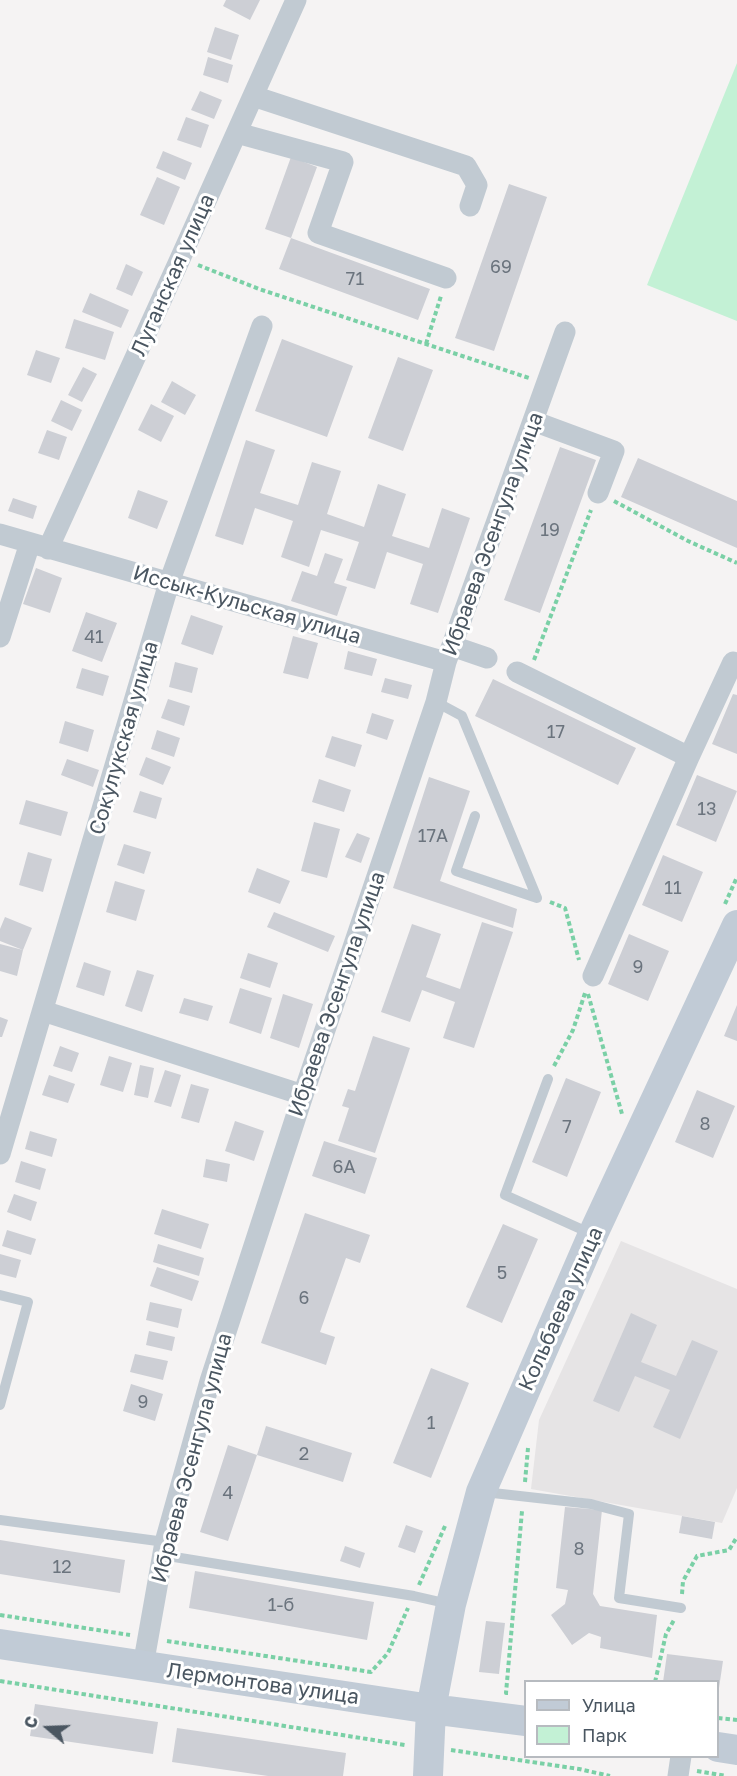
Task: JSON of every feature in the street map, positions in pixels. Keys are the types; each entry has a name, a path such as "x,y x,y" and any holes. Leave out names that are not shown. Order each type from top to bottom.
{"main road":[{"name":"Кольбаева улица","path":"429,1762 431,1709 451,1604 481,1492 593,1234 730,959 730,917"},
{"name":"Лермонтова улица","path":"0,1644 145,1652 431,1709 524,1721"},
{"path":"719,1747 737,1750"}],"street":[{"name":"Луганская улица","path":"0,637 39,546 180,259 296,0"},
{"path":"253,96 466,166 477,185 470,206"},
{"path":"237,133 344,162 318,233 446,278"},
{"name":"Сокулукская улица","path":"0,1154 170,583 261,326"},
{"name":"Ибраева Эсенгула улица","path":"145,1652 163,1548 210,1381 303,1095 436,702 449,654 566,332"},
{"path":"533,421 614,451 598,493"},
{"name":"Иссык-Кульская улица","path":"0,534 170,583 449,654 487,658"},
{"path":"587,971 734,662 737,664"},
{"path":"522,674 689,757"},
{"path":"43,1011 303,1095"},
{"path":"678,1776 681,1758"}],"lane":[{"path":"436,702 462,716 537,897"},
{"path":"476,816 456,871 537,897"},
{"path":"548,1078 505,1195 593,1234"},
{"path":"0,1295 28,1302 0,1405"},
{"path":"481,1492 591,1504 629,1514 619,1598 681,1608"},
{"path":"0,1520 163,1548 451,1604"}],"path":[{"path":"180,259 260,289 547,383"},
{"path":"426,344 446,278"},
{"path":"522,674 598,493 688,541 737,563"},
{"path":"730,917 737,877"},
{"path":"537,897 565,908 587,971"},
{"path":"548,1078 573,1030 587,988 622,1114"},
{"path":"506,1693 528,1438"},
{"path":"0,1615 145,1652 371,1672 388,1653 448,1520"},
{"path":"0,1681 429,1762 460,1750 610,1776"},
{"path":"719,1718 737,1720"}],"shaded area":[{"path":"621,1241 737,1289 737,1488 722,1523 531,1489 539,1420"}],"green space":[{"path":"737,63 737,321 647,285"}],"building":[{"path":"226,0 260,0 250,20 223,6"},
{"path":"215,27 239,35 231,60 207,52"},
{"path":"208,57 233,65 228,83 203,75"},
{"path":"200,91 222,100 214,119 191,110"},
{"path":"186,117 209,125 201,148 177,140"},
{"path":"163,151 192,163 185,180 156,168"},
{"path":"291,157 317,167 291,238 265,229"},
{"path":"157,177 180,187 164,225 140,215"},
{"path":"509,184 547,197 494,351 455,338"},
{"path":"291,238 430,289 418,320 279,269"},
{"path":"126,264 143,272 132,296 116,289"},
{"path":"90,293 129,310 121,328 82,312"},
{"path":"74,319 114,332 105,360 65,348"},
{"path":"282,339 353,366 327,437 255,411"},
{"path":"36,350 60,358 51,383 27,375"},
{"path":"398,357 433,370 403,451 368,438"},
{"path":"83,367 97,374 82,402 68,395"},
{"path":"172,381 196,395 185,415 161,402"},
{"path":"61,400 82,410 72,431 51,421"},
{"path":"151,404 174,416 161,442 138,430"},
{"path":"47,430 67,437 59,460 38,453"},
{"path":"246,440 275,450 260,493 298,505 312,462 341,471 327,514 364,527 378,484 406,494 392,536 429,548 442,508 470,518 438,613 410,604 423,564 387,552 375,589 346,580 359,542 321,530 309,567 281,557 293,521 255,508 243,545 215,536"},
{"path":"560,447 596,460 540,613 504,600"},
{"path":"638,458 737,501 737,548 621,497"},
{"path":"138,490 168,501 157,529 128,518"},
{"path":"13,498 37,506 33,519 8,511"},
{"path":"325,553 343,559 334,583 347,587 337,616 291,601 302,571 317,576"},
{"path":"36,568 62,578 50,613 23,604"},
{"path":"86,612 117,623 102,662 72,651"},
{"path":"191,615 223,626 213,655 181,644"},
{"path":"293,636 318,643 308,679 283,673"},
{"path":"348,651 377,659 372,676 344,669"},
{"path":"175,662 198,668 192,693 169,687"},
{"path":"82,668 109,676 103,696 76,688"},
{"path":"385,678 412,685 408,699 381,692"},
{"path":"493,679 636,748 618,785 475,716"},
{"path":"733,694 737,695 737,754 712,744"},
{"path":"168,699 190,706 184,726 161,718"},
{"path":"372,713 394,720 387,740 366,733"},
{"path":"65,721 94,730 88,752 59,743"},
{"path":"157,730 180,738 174,757 151,749"},
{"path":"332,736 362,745 355,767 325,757"},
{"path":"146,757 171,767 163,785 139,775"},
{"path":"67,759 99,770 93,787 61,775"},
{"path":"697,775 737,791 716,842 676,825"},
{"path":"429,777 470,791 440,881 517,909 513,928 393,888"},
{"path":"319,779 351,790 344,812 312,802"},
{"path":"140,791 162,798 156,819 133,812"},
{"path":"26,800 68,812 61,836 19,824"},
{"path":"314,822 340,829 327,878 301,871"},
{"path":"357,833 370,838 361,863 345,857"},
{"path":"124,844 151,852 144,874 117,865"},
{"path":"28,852 52,859 43,892 19,885"},
{"path":"663,855 703,872 682,922 642,905"},
{"path":"257,868 290,881 280,904 248,892"},
{"path":"115,881 145,890 136,921 106,912"},
{"path":"274,912 335,936 328,952 267,927"},
{"path":"5,917 32,928 23,950 0,941 0,929"},
{"path":"482,922 513,932 474,1048 443,1038 455,1002 422,990 410,1022 381,1012 412,924 441,934 426,977 460,989"},
{"path":"629,934 669,951 648,1001 608,984"},
{"path":"0,944 23,950 17,976 0,971"},
{"path":"248,953 278,963 270,988 240,978"},
{"path":"84,962 111,971 104,996 76,987"},
{"path":"137,970 154,975 142,1012 125,1006"},
{"path":"240,988 272,998 261,1034 229,1023"},
{"path":"283,994 313,1004 299,1048 270,1038"},
{"path":"184,998 213,1006 208,1021 179,1013"},
{"path":"737,1005 737,1041 724,1036"},
{"path":"0,1017 8,1020 2,1037 0,1037"},
{"path":"373,1036 410,1048 375,1153 338,1141 349,1108 342,1106 348,1089 355,1091"},
{"path":"60,1046 79,1053 72,1072 53,1066"},
{"path":"109,1056 132,1063 123,1092 100,1085"},
{"path":"140,1065 154,1068 148,1098 134,1095"},
{"path":"165,1070 181,1075 171,1107 154,1102"},
{"path":"49,1075 75,1084 68,1103 42,1095"},
{"path":"566,1078 601,1092 567,1177 532,1162"},
{"path":"191,1084 209,1089 199,1123 181,1118"},
{"path":"697,1090 735,1106 713,1158 675,1142"},
{"path":"235,1121 264,1131 254,1161 225,1151"},
{"path":"30,1131 57,1139 52,1157 25,1149"},
{"path":"324,1141 377,1158 365,1194 312,1176"},
{"path":"206,1159 230,1164 227,1182 203,1177"},
{"path":"21,1161 46,1169 40,1190 15,1182"},
{"path":"14,1194 37,1202 31,1221 7,1212"},
{"path":"162,1209 209,1224 201,1249 154,1234"},
{"path":"305,1213 370,1235 360,1263 346,1258 320,1332 335,1337 326,1365 261,1343"},
{"path":"503,1224 538,1239 502,1323 466,1307"},
{"path":"7,1230 36,1239 31,1255 2,1246"},
{"path":"158,1244 204,1258 199,1276 153,1262"},
{"path":"0,1254 21,1260 16,1278 0,1274"},
{"path":"157,1267 199,1281 192,1301 150,1286"},
{"path":"150,1302 182,1309 178,1328 146,1320"},
{"path":"631,1313 657,1325 641,1362 676,1376 692,1340 718,1351 680,1439 653,1427 670,1390 635,1376 619,1412 593,1401"},
{"path":"149,1331 175,1337 172,1351 146,1345"},
{"path":"135,1354 168,1361 163,1380 130,1372"},
{"path":"431,1368 469,1383 431,1478 393,1463"},
{"path":"131,1384 163,1394 155,1421 123,1411"},
{"path":"266,1426 352,1453 343,1482 257,1455"},
{"path":"228,1445 257,1455 228,1541 200,1532"},
{"path":"565,1507 602,1510 593,1594 600,1606 657,1615 652,1658 600,1648 601,1637 589,1633 572,1645 551,1615 565,1604 568,1590 556,1588"},
{"path":"682,1516 715,1522 712,1539 679,1533"},
{"path":"406,1525 423,1531 415,1553 398,1547"},
{"path":"0,1540 125,1560 120,1593 0,1574"},
{"path":"345,1546 365,1553 360,1568 340,1561"},
{"path":"195,1571 374,1602 367,1640 189,1608"},
{"path":"486,1621 505,1623 499,1674 479,1672"},
{"path":"667,1654 723,1661 719,1688 719,1680 663,1680"},
{"path":"35,1704 158,1722 153,1754 30,1736"},
{"path":"177,1728 346,1753 343,1776 268,1776 172,1762"}]}
